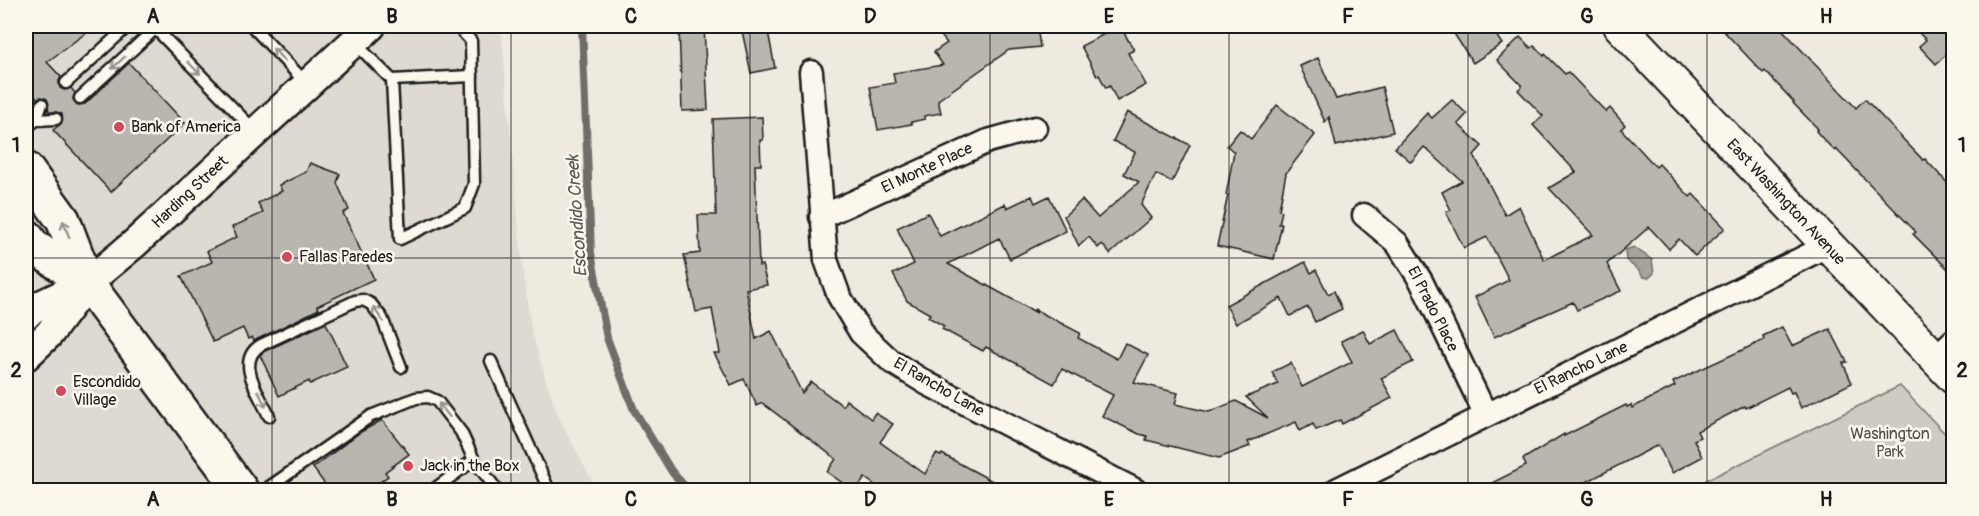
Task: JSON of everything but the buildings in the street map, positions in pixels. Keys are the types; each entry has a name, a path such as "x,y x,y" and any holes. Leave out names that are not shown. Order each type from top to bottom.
{"main road":[{"name":"East Washington Avenue","path":"1620,26 1827,246 1947,359"},
{"path":"26,170 63,220 87,283 241,490"},
{"path":"26,236 33,246 87,283"}],"street":[{"name":"Harding Street","path":"87,283 134,244 362,33"},
{"name":"El Rancho Lane","path":"811,72 826,260 839,296 861,333 892,362 928,384 1135,490"},
{"name":"El Monte Place","path":"821,217 988,141 1035,128"},
{"name":"El Prado Place","path":"1364,214 1397,243 1421,281 1486,415"},
{"name":"El Rancho Lane","path":"1336,490 1827,246"},
{"path":"26,315 32,309 87,283"},
{"path":"26,356 49,334 87,283"}],"lane":[{"path":"66,83 128,26"},
{"path":"252,26 307,84"},
{"path":"362,33 392,80 400,239 465,208 474,184 471,41 457,26"},
{"path":"80,98 155,27 255,132"},
{"path":"392,80 472,76"},
{"path":"26,128 36,120 42,105"},
{"path":"36,120 56,119"},
{"path":"269,416 248,370 251,354 261,345 355,301 363,300 378,310 401,367"},
{"path":"490,361 549,490"},
{"path":"265,490 371,416 416,398 428,397 437,401 461,432 474,460 497,490"},
{"path":"433,490 474,460"}],"shaded area":[{"path":"26,26 501,26 523,274 532,333 560,420 597,490 26,490"},
{"path":"1634,247 1652,260 1654,273 1649,278 1643,277 1626,260 1625,250"}],"green space":[{"name":"Washington Park","path":"1900,386 1953,442 1953,490 1686,490"}],"waterway":[{"name":"Escondido Creek","path":"582,26 591,253 607,338 634,410 672,472 688,490"}],"place":[{"name":"Bank of America","path":"119,127"},
{"name":"Fallas Paredes","path":"287,257"},
{"name":"Escondido Village","path":"61,391"},
{"name":"Jack in the Box","path":"408,466"}]}
